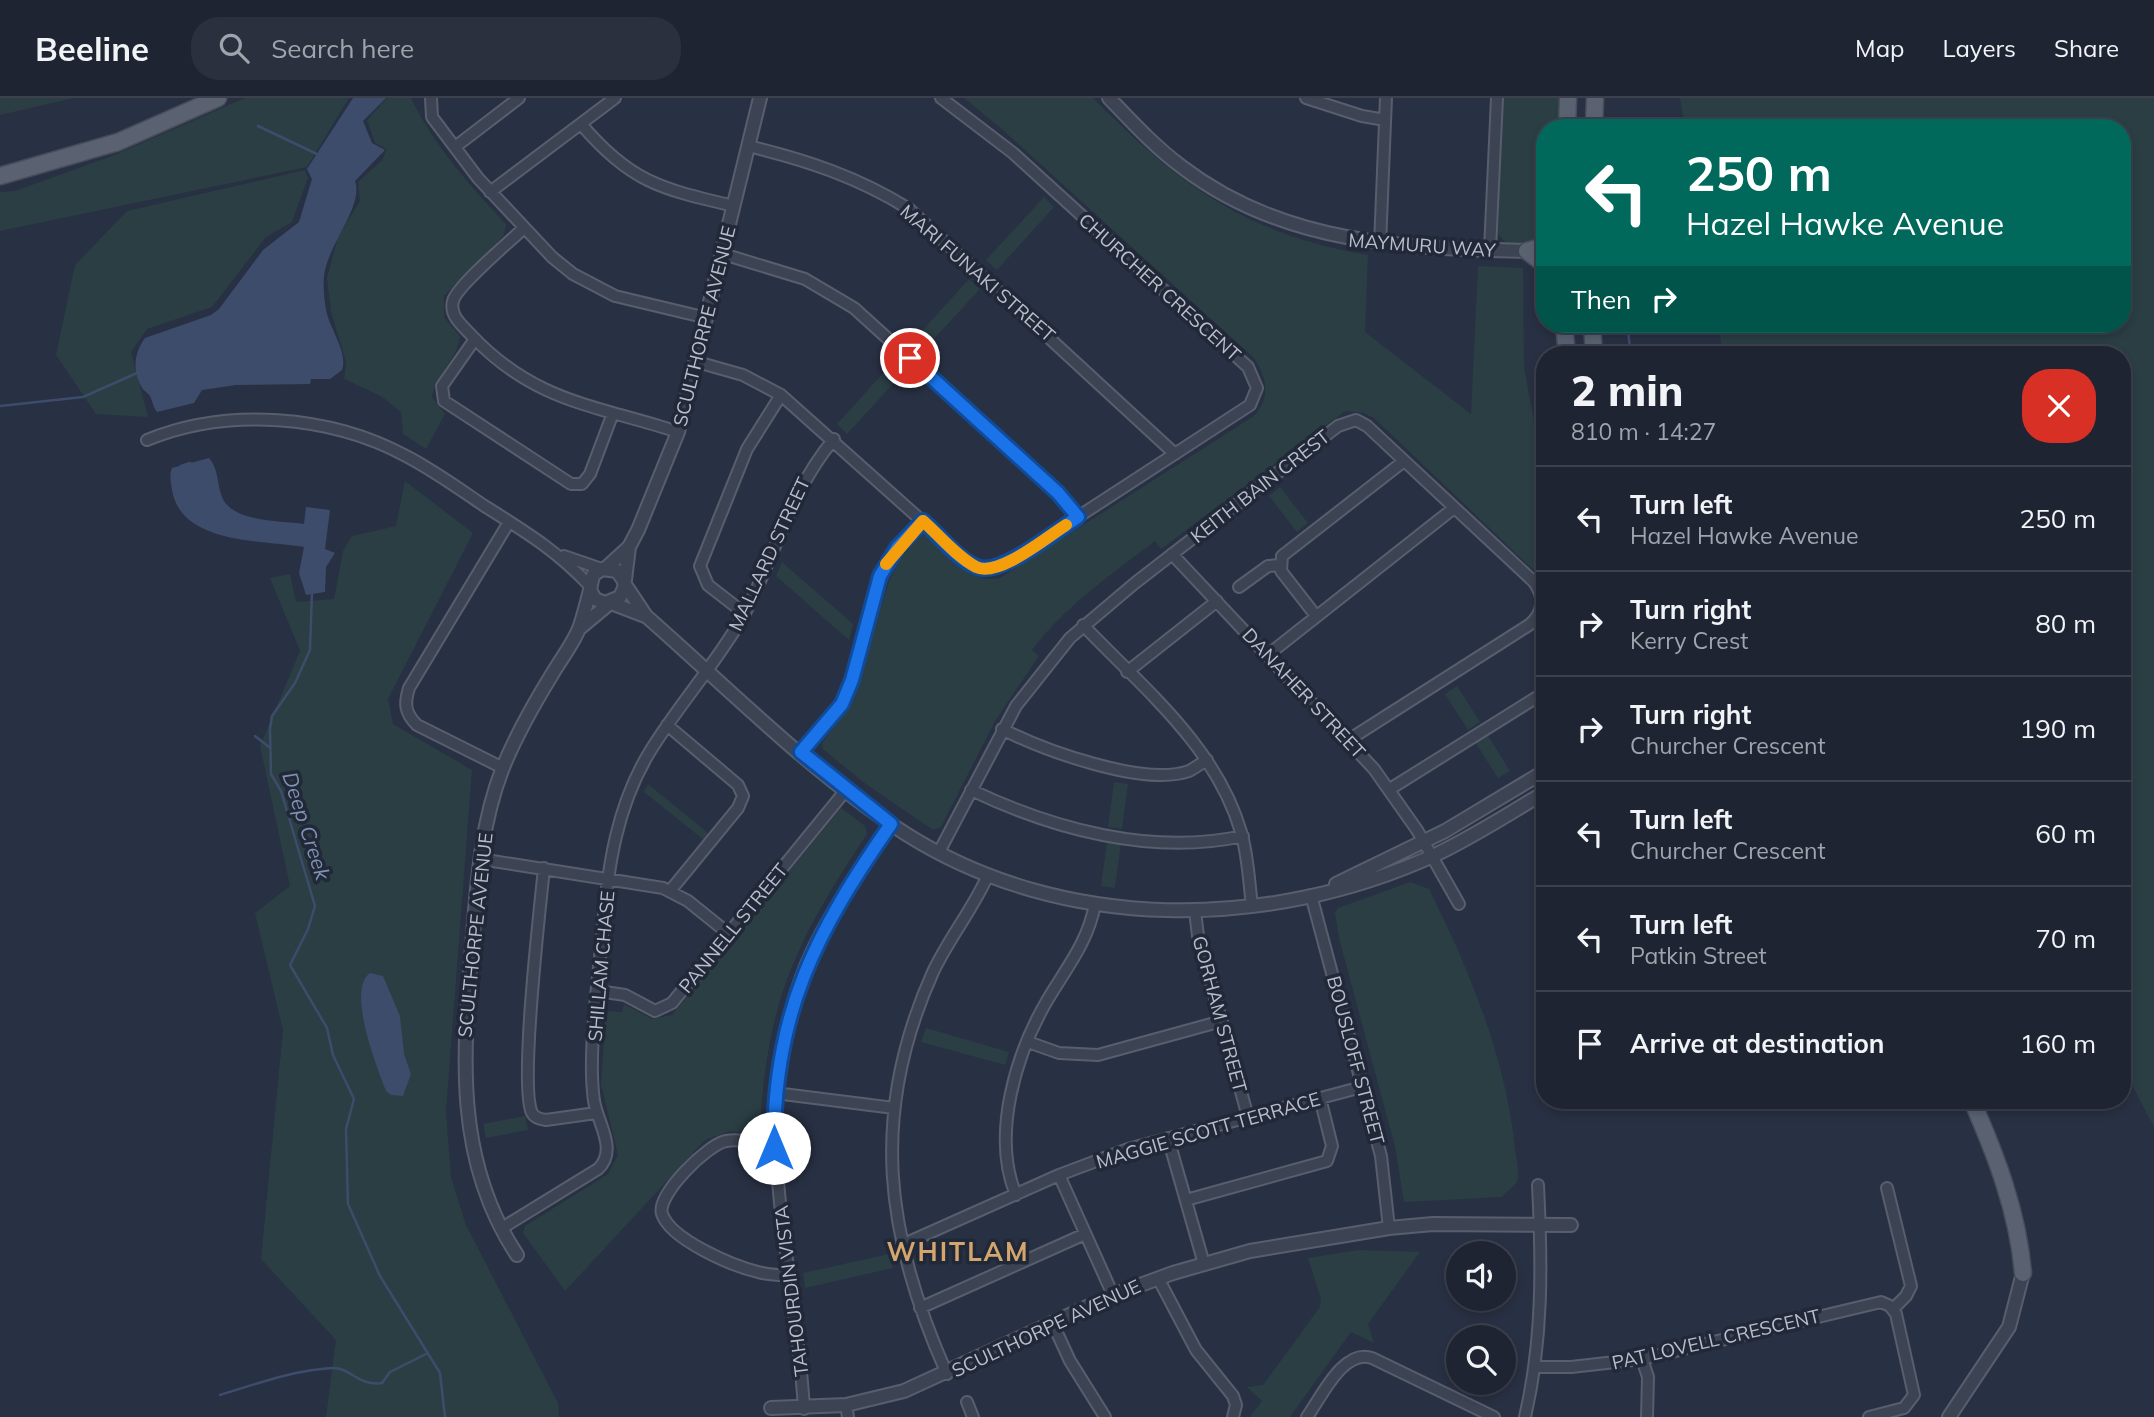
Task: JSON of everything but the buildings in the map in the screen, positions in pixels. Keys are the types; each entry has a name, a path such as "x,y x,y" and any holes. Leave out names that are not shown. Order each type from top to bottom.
{"main road":[{"path":"0,176 118,142 218,98"},
{"path":"1567,119 1568,98"},
{"path":"1594,119 1595,98"},
{"path":"1527,251 1536,248"},
{"path":"1527,251 1536,258"},
{"path":"1975,1109 1997,1161 2015,1223 2023,1273"}],"street":[{"path":"431,98 432,117 490,192 573,274 604,291 708,318"},
{"path":"455,147 519,98"},
{"path":"490,192 615,98"},
{"name":"SCULTHORPE AVENUE","path":"624,582 629,547 651,504 678,432 760,98"},
{"name":"CHURCHER CRESCENT","path":"697,362 743,375 781,395 975,566 990,570 1004,565 1250,405 1257,388 1251,371 1013,153 941,98"},
{"name":"MAYMURU WAY","path":"1109,98 1168,156 1230,198 1313,232 1380,245 1527,251"},
{"path":"1306,98 1362,116 1385,120"},
{"path":"1380,245 1386,98"},
{"path":"1490,250 1497,98"},
{"path":"581,124 610,156 644,181 678,193 734,206"},
{"name":"MARI FUNAKI STREET","path":"748,146 840,172 875,188 909,209 1175,454"},
{"path":"524,228 454,297 453,314 502,364 537,387 582,406 678,432"},
{"path":"723,254 805,279 854,308 1054,490 1078,517"},
{"path":"475,339 442,386 444,401 571,484 582,484 590,474 613,413"},
{"path":"744,613 708,585 700,566 747,449 781,395"},
{"path":"147,440 202,424 275,420 321,426 370,440 407,456 561,555 617,572 646,616 801,752 891,824 939,852 988,875 1048,894 1095,904 1195,911 1252,906 1311,895 1350,887 1433,856 1536,797"},
{"name":"KEITH BAIN CREST","path":"939,852 1002,729 1030,685 1083,625 1344,422 1362,422 1536,584"},
{"name":"MALLARD STREET","path":"708,670 744,613 805,475 834,439"},
{"path":"1316,616 1285,578 1280,565 1285,551 1404,461"},
{"path":"1269,654 1454,508"},
{"path":"801,752 842,704 852,680 880,576 897,548 923,521"},
{"path":"503,768 417,724 410,717 405,701 410,688 509,522"},
{"name":"SCULTHORPE AVENUE","path":"604,568 629,547"},
{"name":"DANAHER STREET","path":"1172,554 1350,739 1390,789 1425,842 1459,904"},
{"path":"561,555 600,602 646,616"},
{"path":"1239,587 1268,566 1280,565"},
{"path":"589,588 593,575 604,568"},
{"path":"610,603 620,597 624,582"},
{"name":"SCULTHORPE AVENUE","path":"580,628 589,588"},
{"path":"1128,671 1217,601"},
{"name":"SCULTHORPE AVENUE","path":"517,1255 502,1228 476,1165 464,1091 465,1040 480,859 489,809 503,768 531,708 580,628 610,603"},
{"name":"KEITH BAIN CREST","path":"1350,739 1536,622"},
{"path":"1083,625 1190,736 1207,760 1228,795 1243,836 1252,906"},
{"name":"SHILLAM CHASE","path":"502,1228 604,1164 608,1151 596,1113 593,1065 608,878 614,842 628,797 647,756 708,670"},
{"path":"1390,789 1536,698"},
{"path":"667,725 738,785 743,796 738,808 670,891"},
{"path":"1002,729 1065,756 1121,769 1176,773 1189,771 1207,760"},
{"path":"1327,891 1337,883 1425,842 1536,776"},
{"name":"PANNELL STREET","path":"598,991 625,995 648,1010 664,1009 846,790"},
{"path":"971,790 1047,821 1112,836 1181,841 1243,836"},
{"name":"TAHOURDIN VISTA","path":"804,1409 774,1148 775,1093 788,1020 807,964 829,918 891,824"},
{"path":"480,859 608,878 670,891 729,934"},
{"path":"544,868 527,1073 532,1111 539,1119 546,1120 596,1113"},
{"path":"947,1374 920,1308 902,1245 892,1168 894,1108 925,992 951,938 988,875"},
{"name":"BOUSLOFF STREET","path":"1311,895 1381,1156 1389,1228"},
{"path":"1016,1195 1008,1170 1007,1136 1013,1092 1028,1042 1047,1001 1084,943 1095,904"},
{"name":"GORHAM STREET","path":"1195,911 1198,936 1248,1117"},
{"path":"1028,1042 1059,1053 1098,1055 1222,1021"},
{"name":"MAGGIE SCOTT TERRACE","path":"902,1245 1059,1175 1128,1149 1362,1087"},
{"path":"775,1093 894,1108"},
{"path":"1186,1200 1327,1161 1332,1146 1320,1098"},
{"path":"1168,1138 1204,1264"},
{"path":"774,1148 736,1140 718,1143 708,1149 665,1195 661,1210 667,1222 707,1252 755,1272 790,1276"},
{"path":"1059,1175 1113,1295"},
{"path":"1525,1417 1535,1367 1543,1271 1538,1185"},
{"path":"1869,1417 1904,1408 1914,1396 1893,1309 1909,1293 1910,1286 1886,1188"},
{"name":"SCULTHORPE AVENUE","path":"771,1408 847,1411 947,1374 1052,1322 1157,1278 1297,1241 1433,1224 1571,1225"},
{"path":"920,1308 1085,1234"},
{"path":"1949,1417 2009,1327 2023,1273"},
{"path":"1157,1278 1196,1350 1233,1394 1236,1405 1233,1417"},
{"name":"PAT LOVELL CRESCENT","path":"1535,1367 1583,1366 1642,1359 1875,1302 1884,1303 1893,1309"},
{"path":"1052,1322 1070,1361 1105,1417"},
{"path":"1307,1417 1346,1363 1361,1355 1494,1417"},
{"path":"1642,1359 1648,1377 1647,1417"},
{"path":"967,1402 973,1417"}],"shaded area":[{"path":"0,98 74,98 0,115"},
{"path":"245,98 349,98 307,167 0,231 0,192 15,191 112,156"},
{"path":"387,98 411,98 441,148 506,224 504,235 444,296 444,317 460,336 455,352 434,389 432,397 445,414 426,449 403,434 401,412 381,396 344,379 346,362 331,312 327,278 338,237 360,201 358,182 382,160 387,149 375,143 367,120"},
{"path":"964,98 1093,98 1155,156 1217,201 1285,234 1368,255 1365,332 1471,414 1478,266 1523,268 1524,367 1536,431 1536,572 1374,418 1364,413 1345,411 1161,549 1155,541 1090,591 1059,619 1032,650 1039,656 995,721 941,827 933,830 863,782 823,749 822,743 854,700 889,581 902,557 923,533 967,572 988,579 1000,578 1254,416 1265,395 1262,373 1254,358 1004,131"},
{"path":"1503,98 1559,98 1558,119 1536,119 1536,241 1507,244 1498,234"},
{"path":"1680,98 2154,98 2154,1127 2131,1083 2131,346 1722,346 1719,333 2131,333 2131,119 1684,119"},
{"path":"305,170 308,178 292,222 266,237 212,307 147,329 131,352 148,417 96,414 56,355 75,265 127,211"},
{"path":"1044,197 1054,207 997,270 986,260"},
{"path":"969,279 980,289 922,352 912,342"},
{"path":"894,361 905,371 847,434 837,424"},
{"path":"405,481 473,533 388,699 393,724 472,770 446,1111 451,1177 466,1225 558,1403 559,1417 326,1417 336,1340 261,1259 283,1030 255,913 290,886 260,746 300,651 270,578 290,574 296,602 334,599 343,551 352,536 396,526"},
{"path":"1280,487 1308,523 1297,532 1269,496"},
{"path":"782,562 853,624 849,640 776,576"},
{"path":"1457,686 1480,722 1468,730 1445,694"},
{"path":"1487,734 1510,771 1498,778 1475,742"},
{"path":"1114,782 1128,784 1122,829 1108,827"},
{"path":"648,784 709,834 704,840 644,792"},
{"path":"841,808 865,826 867,834 822,906 790,972 778,1006 770,1043 760,1128 753,1134 730,1131 705,1140 565,1291 523,1233 525,1226 608,1174 618,1155 601,1084 606,1011 622,1012 624,1004 652,1019 672,1015"},
{"path":"1107,841 1121,843 1115,888 1101,886"},
{"path":"1410,882 1429,889 1471,982 1494,1048 1510,1115 1518,1169 1516,1183 1502,1197 1404,1202 1395,1147 1339,938 1335,913 1338,908"},
{"path":"926,1028 1009,1052 1005,1065 921,1042"},
{"path":"525,1116 528,1130 486,1138 483,1124"},
{"path":"1358,1250 1420,1252 1368,1324 1374,1343 1351,1332 1290,1417 1250,1417 1262,1401 1247,1387 1263,1385 1320,1307 1321,1299 1308,1258"},
{"path":"889,1254 893,1268 805,1288 803,1273"}],"water":[{"path":"353,98 386,98 363,121 372,143 385,150 355,181 354,202 331,252 324,276 326,309 343,356 342,370 330,379 311,379 310,384 236,385 202,390 194,403 157,412 137,375 136,362 141,344 145,338 211,315 219,309 263,250 299,222 312,179 307,169"},
{"path":"209,458 226,503 244,515 304,524 306,507 330,510 325,549 335,553 326,567 325,592 306,595 299,573 304,547 225,536 190,521 178,508 172,490 172,468"},
{"path":"370,973 383,976 400,1016 404,1054 411,1074 403,1096 391,1095 386,1091 366,1029 361,995 363,982"}],"waterway":[{"path":"258,126 319,155"},
{"path":"1628,333 1630,346"},
{"path":"0,406 83,397 137,373"},
{"name":"Deep Creek","path":"181,466 190,463 191,466"},
{"name":"Deep Creek","path":"312,591 310,650 295,683 272,716 270,729 271,774 281,791 315,906 308,929 290,965 327,1028 333,1055 354,1099 346,1129 348,1204 380,1276 440,1373 445,1417"},
{"path":"255,736 269,747"},
{"path":"220,1395 318,1369 344,1370 361,1380 382,1383 390,1372 426,1354"}],"slow traffic":[{"path":"886,564 923,521 968,562 985,570 1004,565 1066,525"}],"district":[{"name":"WHITLAM","path":"958,1252"}],"route":[{"path":"774,1148 775,1093 780,1054 798,988 829,918 891,824 801,752 842,704 852,680 880,576 897,548 923,521 968,562 981,569 990,570 1004,565 1078,517 1058,493 910,358"}]}
